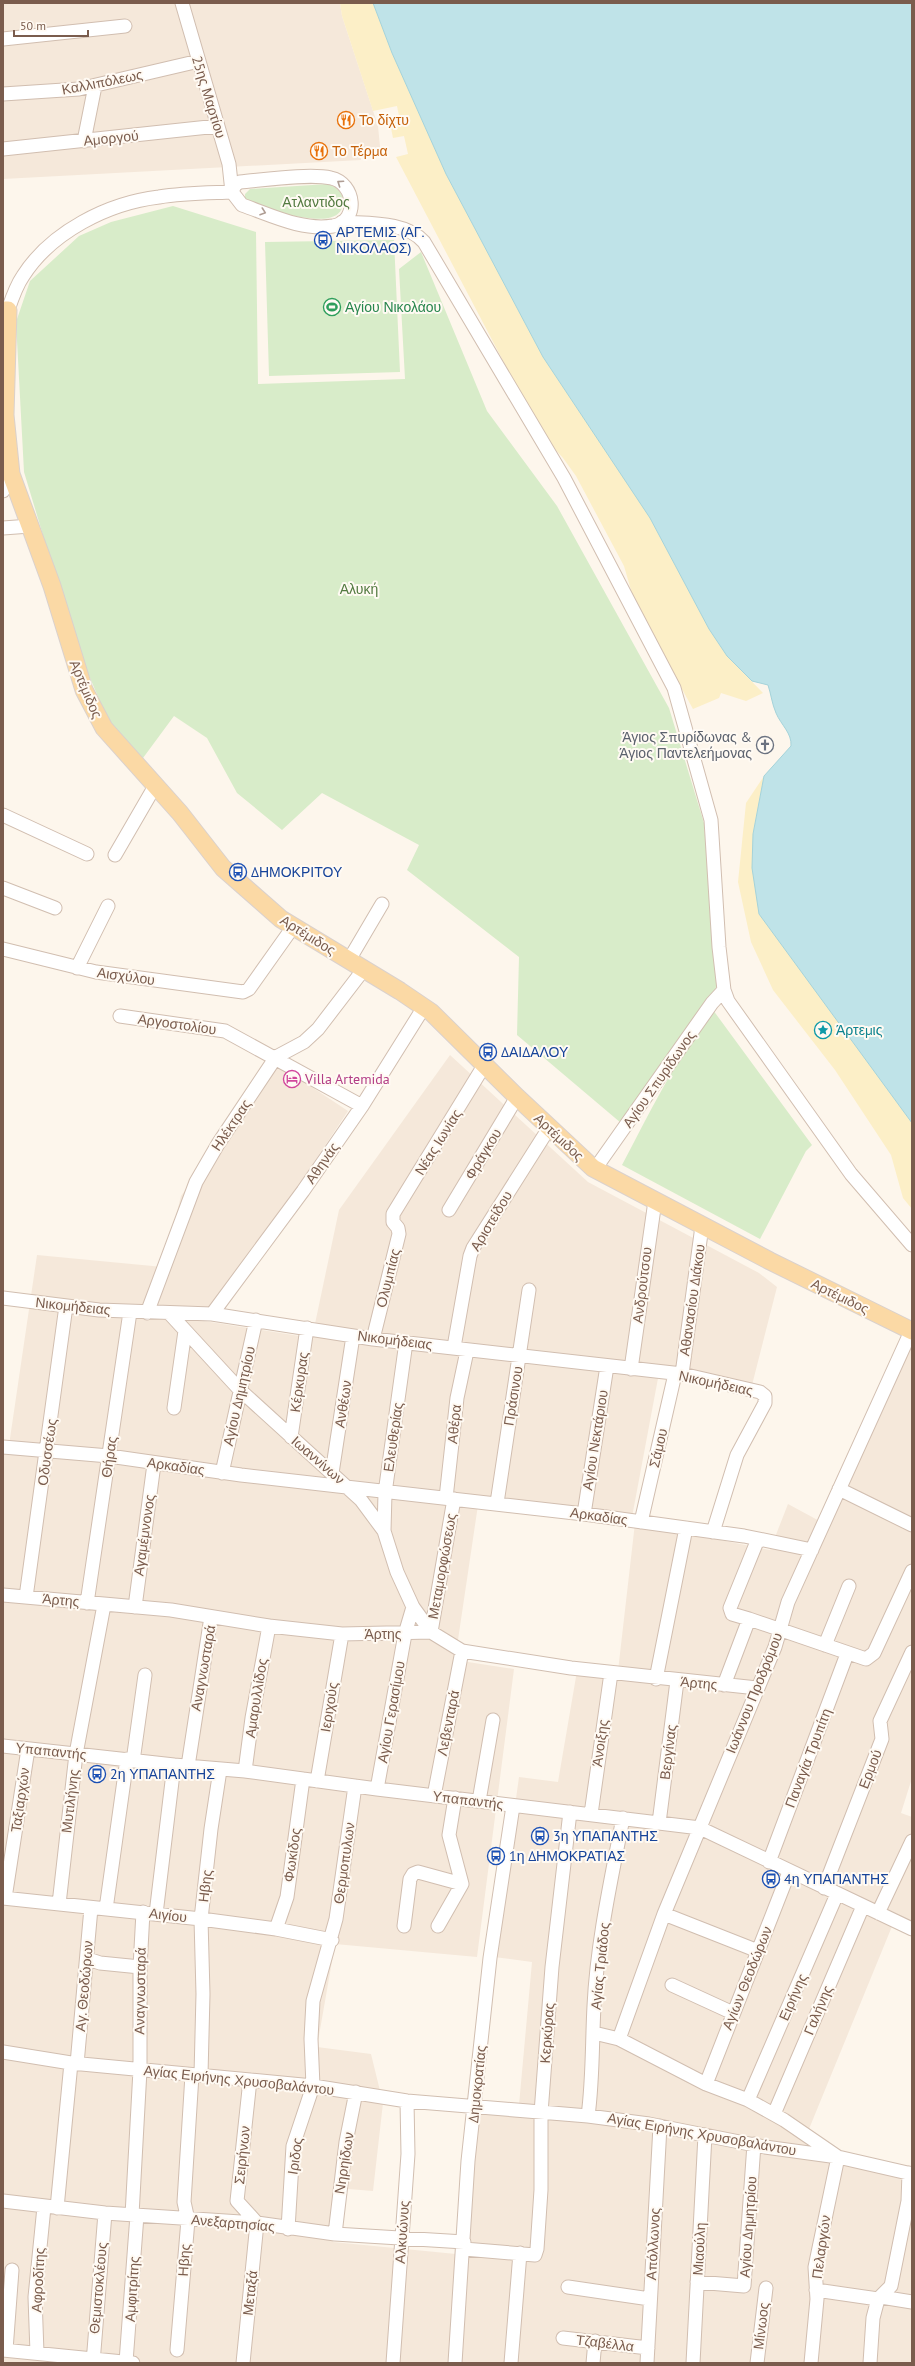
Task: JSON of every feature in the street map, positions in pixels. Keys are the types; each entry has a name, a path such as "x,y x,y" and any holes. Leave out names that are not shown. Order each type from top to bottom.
{"main road":[{"name":"Αρτέμιδος","path":"6,310 4,390 6,438 11,474 91,706 114,741 180,813 223,868 262,904 293,927 424,1007 485,1064 517,1098 595,1169 702,1226 912,1330"}],"street":[{"name":"25ης Μαρτίου","path":"182,3 229,164 232,192"},
{"path":"3,39 125,26"},
{"name":"Καλλιπόλεως","path":"3,95 79,89 199,61"},
{"path":"84,141 94,86"},
{"name":"Αμοργού","path":"3,149 218,126"},
{"path":"232,192 235,185 240,182 331,178 339,181 350,193 351,209 342,222"},
{"path":"232,192 242,205 303,226 322,227 342,222 404,229 417,235 426,244 564,478 674,688 711,820 724,990 732,1009 851,1174 912,1245"},
{"path":"6,310 22,276 34,261 48,246 82,222 129,204 158,197 232,192"},
{"path":"3,491 11,474"},
{"path":"3,528 30,526"},
{"path":"115,855 155,786"},
{"path":"3,815 87,854"},
{"path":"3,888 55,908"},
{"path":"349,960 382,904"},
{"path":"77,968 108,906"},
{"name":"Αισχύλου","path":"3,949 77,968 243,992 249,989 293,927"},
{"name":"Ηλέκτρας","path":"148,1313 196,1182 218,1144 276,1058 304,1042 318,1029 364,970"},
{"name":"Αγίου Σπυρίδωνος","path":"595,1169 712,1003 724,990"},
{"name":"Αθηνάς","path":"212,1314 303,1192 362,1106 424,1007"},
{"name":"Αργοστολίου","path":"120,1016 225,1031 362,1106"},
{"name":"Νέας Ιωνίας","path":"392,1219 393,1214 485,1064"},
{"name":"Φράγκου","path":"449,1210 517,1098"},
{"name":"Αριστείδου","path":"454,1347 472,1252 549,1128"},
{"name":"Ανδρούτσου","path":"631,1369 655,1201"},
{"name":"Ολυμπίας","path":"373,1339 400,1234 392,1219"},
{"name":"Αθανασίου Διάκου","path":"679,1374 702,1226"},
{"name":"Πράσινου","path":"497,1503 529,1290"},
{"name":"Νικομήδειας","path":"3,1298 130,1312 212,1314 373,1339 454,1347 467,1350 679,1374 763,1394 766,1400 737,1455 712,1532"},
{"name":"Οδυσσέως","path":"26,1597 48,1450 66,1306"},
{"name":"Θήρας","path":"87,1603 130,1312"},
{"name":"Ιωαννίνων","path":"170,1314 240,1390 291,1437 350,1487 384,1531 397,1572 414,1607 431,1632"},
{"name":"Αγίου Δημητρίου","path":"222,1473 256,1320"},
{"name":"Κέρκυρας","path":"291,1437 307,1328"},
{"name":"Ιωάννου Προδρόμου","path":"619,2039 664,1914 757,1688 780,1629 788,1602 912,1330"},
{"path":"174,1408 185,1331"},
{"name":"Ανθέων","path":"332,1473 353,1336"},
{"name":"Ελευθερίας","path":"384,1531 385,1493 406,1342"},
{"name":"Αθέρα","path":"450,1499 457,1398 467,1350"},
{"name":"Αγίου Νεκτάριου","path":"584,1514 607,1366"},
{"name":"Σάμου","path":"641,1522 679,1374"},
{"name":"Αρκαδίας","path":"3,1447 109,1456 154,1464 350,1487 385,1493 497,1503 584,1514 758,1539 812,1550"},
{"name":"Αγαμέμνονος","path":"135,1607 154,1464"},
{"path":"839,1489 912,1525"},
{"name":"Μεταμορφώσεως","path":"431,1632 450,1499"},
{"path":"656,1679 686,1528"},
{"path":"758,1539 730,1610 732,1614 780,1629 847,1654 866,1659 874,1653 912,1571"},
{"path":"825,1645 849,1586"},
{"name":"Άρτης","path":"3,1595 135,1607 268,1626 342,1634 405,1634 431,1632 462,1651 570,1668 611,1672 656,1679 757,1688"},
{"name":"Μυτιλήνης","path":"58,1904 76,1754 104,1605"},
{"path":"405,1634 414,1607"},
{"name":"Αναγνωσταρά","path":"188,1766 211,1617"},
{"path":"724,1685 749,1619"},
{"name":"Αμαρυλλίδος","path":"245,1771 252,1718 268,1626"},
{"name":"Ιεριχούς","path":"317,1781 342,1634"},
{"name":"Αγίου Γερασίμου","path":"377,1789 405,1634"},
{"name":"Λεβενταρά","path":"434,1796 462,1651"},
{"name":"Ερμού","path":"824,1888 882,1739 880,1721 912,1652"},
{"name":"Παναγία Τρυπίτη","path":"769,1862 847,1654"},
{"name":"Άνοιξης","path":"591,1814 611,1672"},
{"path":"106,1909 145,1675"},
{"name":"Βεργίνας","path":"659,1823 677,1681"},
{"path":"479,1801 493,1720"},
{"name":"Υπαπαντής","path":"3,1746 220,1770 245,1771 377,1789 700,1828 789,1872 912,1929"},
{"name":"Ταξιαρχών","path":"4,1898 28,1749"},
{"name":"Αναγνωσταρά","path":"140,2070 140,1967 174,1765"},
{"name":"Ηβης","path":"177,2350 188,2220 184,2202 197,2075 203,1994 201,1919 211,1829 220,1770"},
{"name":"Φωκίδος","path":"276,1929 286,1897 302,1779"},
{"name":"Θερμοπυλων","path":"313,2086 311,2039 313,2000 325,1956 332,1940 355,1786"},
{"path":"438,1926 462,1884 449,1835 455,1798"},
{"name":"Δημοκρατίας","path":"455,2363 464,2246 468,2161 490,1958 513,1806"},
{"name":"Κερκύρας","path":"534,2254 537,2248 541,2190 541,2113 552,1967 570,1812"},
{"name":"Αγίας Τριάδος","path":"588,2116 592,2086 598,1963 623,1818"},
{"path":"878,1914 912,1841"},
{"path":"404,1926 410,1879 413,1874 418,1872 462,1884"},
{"name":"Αγίων Θεοδώρων","path":"706,2084 789,1872"},
{"name":"Ειρήνης","path":"748,2100 837,1894"},
{"name":"Αιγίου","path":"4,1898 201,1919 276,1929 332,1940"},
{"name":"Γαλήνης","path":"774,2114 863,1906"},
{"name":"Αγ. Θεοδώρων","path":"50,2208 74,2064 88,1959 91,1908"},
{"path":"664,1914 758,1951"},
{"path":"88,1959 100,1963 140,1967"},
{"path":"672,1985 733,2013"},
{"path":"594,2033 619,2039 706,2084 748,2100 774,2114 838,2157"},
{"name":"Αγίας Ειρήνης Χρυσοβαλάντου","path":"3,2052 74,2064 313,2086 407,2101 588,2116 660,2126 754,2144 838,2157 911,2173"},
{"name":"Αμφιτρίτης","path":"130,2363 140,2070"},
{"name":"Σειρήνων","path":"250,2080 237,2201 257,2223"},
{"name":"Ιριδος","path":"288,2229 293,2146 313,2086"},
{"name":"Νηρηίδων","path":"335,2234 345,2150 356,2092"},
{"name":"Αλκυώνυς","path":"394,2363 401,2239 408,2154 407,2101"},
{"name":"Απόλλωνος","path":"647,2363 660,2126"},
{"name":"Μιαούλη","path":"693,2363 705,2135"},
{"name":"Αγίου Δημητρίου","path":"697,2282 744,2286 754,2144"},
{"name":"Πελαργών","path":"811,2363 817,2299 816,2267 838,2157"},
{"path":"870,2363 873,2318 879,2298 892,2286 908,2201 911,2173"},
{"name":"Ανεξαρτησίας","path":"3,2201 50,2208 105,2213 188,2220 257,2223 288,2229 401,2239 520,2254 534,2254"},
{"path":"237,2201 237,2222"},
{"name":"Αφροδίτης","path":"37,2353 35,2297 50,2208"},
{"name":"Θεμιστοκλέους","path":"93,2361 105,2213"},
{"name":"Μεταξά","path":"243,2363 257,2223"},
{"path":"511,2363 520,2254"},
{"path":"12,2270 9,2354 37,2353 93,2361 130,2363"},
{"path":"568,2287 650,2299"},
{"name":"Μίνωος","path":"757,2363 766,2288"},
{"path":"816,2290 912,2302"},
{"name":"Τζαβέλλα","path":"563,2338 648,2348"},
{"path":"592,2363 595,2341"}],"shaded area":[{"path":"3,3 340,3 342,16 378,126 381,157 361,158 361,160 3,179"},
{"path":"450,1055 588,1182 759,1273 777,1287 751,1389 659,1373 632,1517 478,1505 455,1660 514,1669 477,1957 335,1944 317,2047 371,2054 383,2103 373,2191 336,2188 333,2242 456,2254 449,2363 3,2363 3,1451 8,1452 37,1255 163,1267 181,1196 277,1064 348,1111 279,1215 204,1321 312,1338 339,1210"},
{"path":"908,1348 912,1349 912,1778 901,1813 912,1817 912,1925 895,1919 809,2129 805,2156 899,2178 912,2183 912,2363 459,2363 476,2112 518,2116 532,1962 494,1957 519,1777 558,1782 577,1671 618,1671 635,1523 770,1550 788,1504 825,1524"}],"green space":[{"name":"Ατλαντιδος","path":"328,184 338,190 343,198 340,212 331,217 319,219 304,218 250,204 245,198 245,194 250,189"},
{"name":"Αλυκή","path":"173,206 256,232 258,384 405,379 399,269 421,252 487,411 557,506 669,708 704,823 717,982 715,992 621,1123 517,1035 519,957 407,870 419,845 322,793 282,830 237,793 207,738 174,716 143,758 113,732 76,645 24,472 16,322 30,281 79,236 111,222"},
{"name":"Αγίου Νικολάου","path":"394,240 400,372 269,376 265,242"},
{"path":"713,1010 812,1145 806,1151 760,1239 622,1165 675,1066"}],"sand":[{"path":"340,3 373,3 392,53 446,174 543,357 650,518 709,629 727,656 763,693 746,701 721,693 719,698 693,709 635,604 624,566 576,476 563,458 542,435 396,157 408,154 404,136 393,138 390,123 400,121 397,106 373,111 342,16"},
{"name":"Άρτεμις","path":"764,776 753,834 759,913 912,1123 912,1209 903,1198 891,1155 835,1070 773,990 751,942 738,882 746,803"}],"water":[{"path":"373,3 912,3 912,1123 759,914 752,868 753,834 764,776 791,746 790,737 775,710 768,685 752,681 727,656 709,629 650,518 543,357 446,174 392,53"}],"place":[{"name":"Το δίχτυ","path":"346,120"},
{"name":"Το Τέρμα","path":"319,151"},
{"name":"ΑΡΤΕΜΙΣ (ΑΓ. ΝΙΚΟΛΑΟΣ)","path":"323,240"},
{"name":"Αγίου Νικολάου","path":"332,307"},
{"name":"Άγιος Σπυρίδωνας & Άγιος Παντελεήμονας","path":"765,745"},
{"name":"ΔΗΜΟΚΡΙΤΟΥ","path":"238,872"},
{"name":"Άρτεμις","path":"823,1030"},
{"name":"ΔΑΙΔΑΛΟΥ","path":"488,1052"},
{"name":"Villa Artemida","path":"292,1079"},
{"name":"2η ΥΠΑΠΑΝΤΗΣ","path":"97,1774"},
{"name":"3η ΥΠΑΠΑΝΤΗΣ","path":"540,1836"},
{"name":"1η ΔΗΜΟΚΡΑΤΙΑΣ","path":"496,1856"},
{"name":"4η ΥΠΑΠΑΝΤΗΣ","path":"771,1879"}]}
